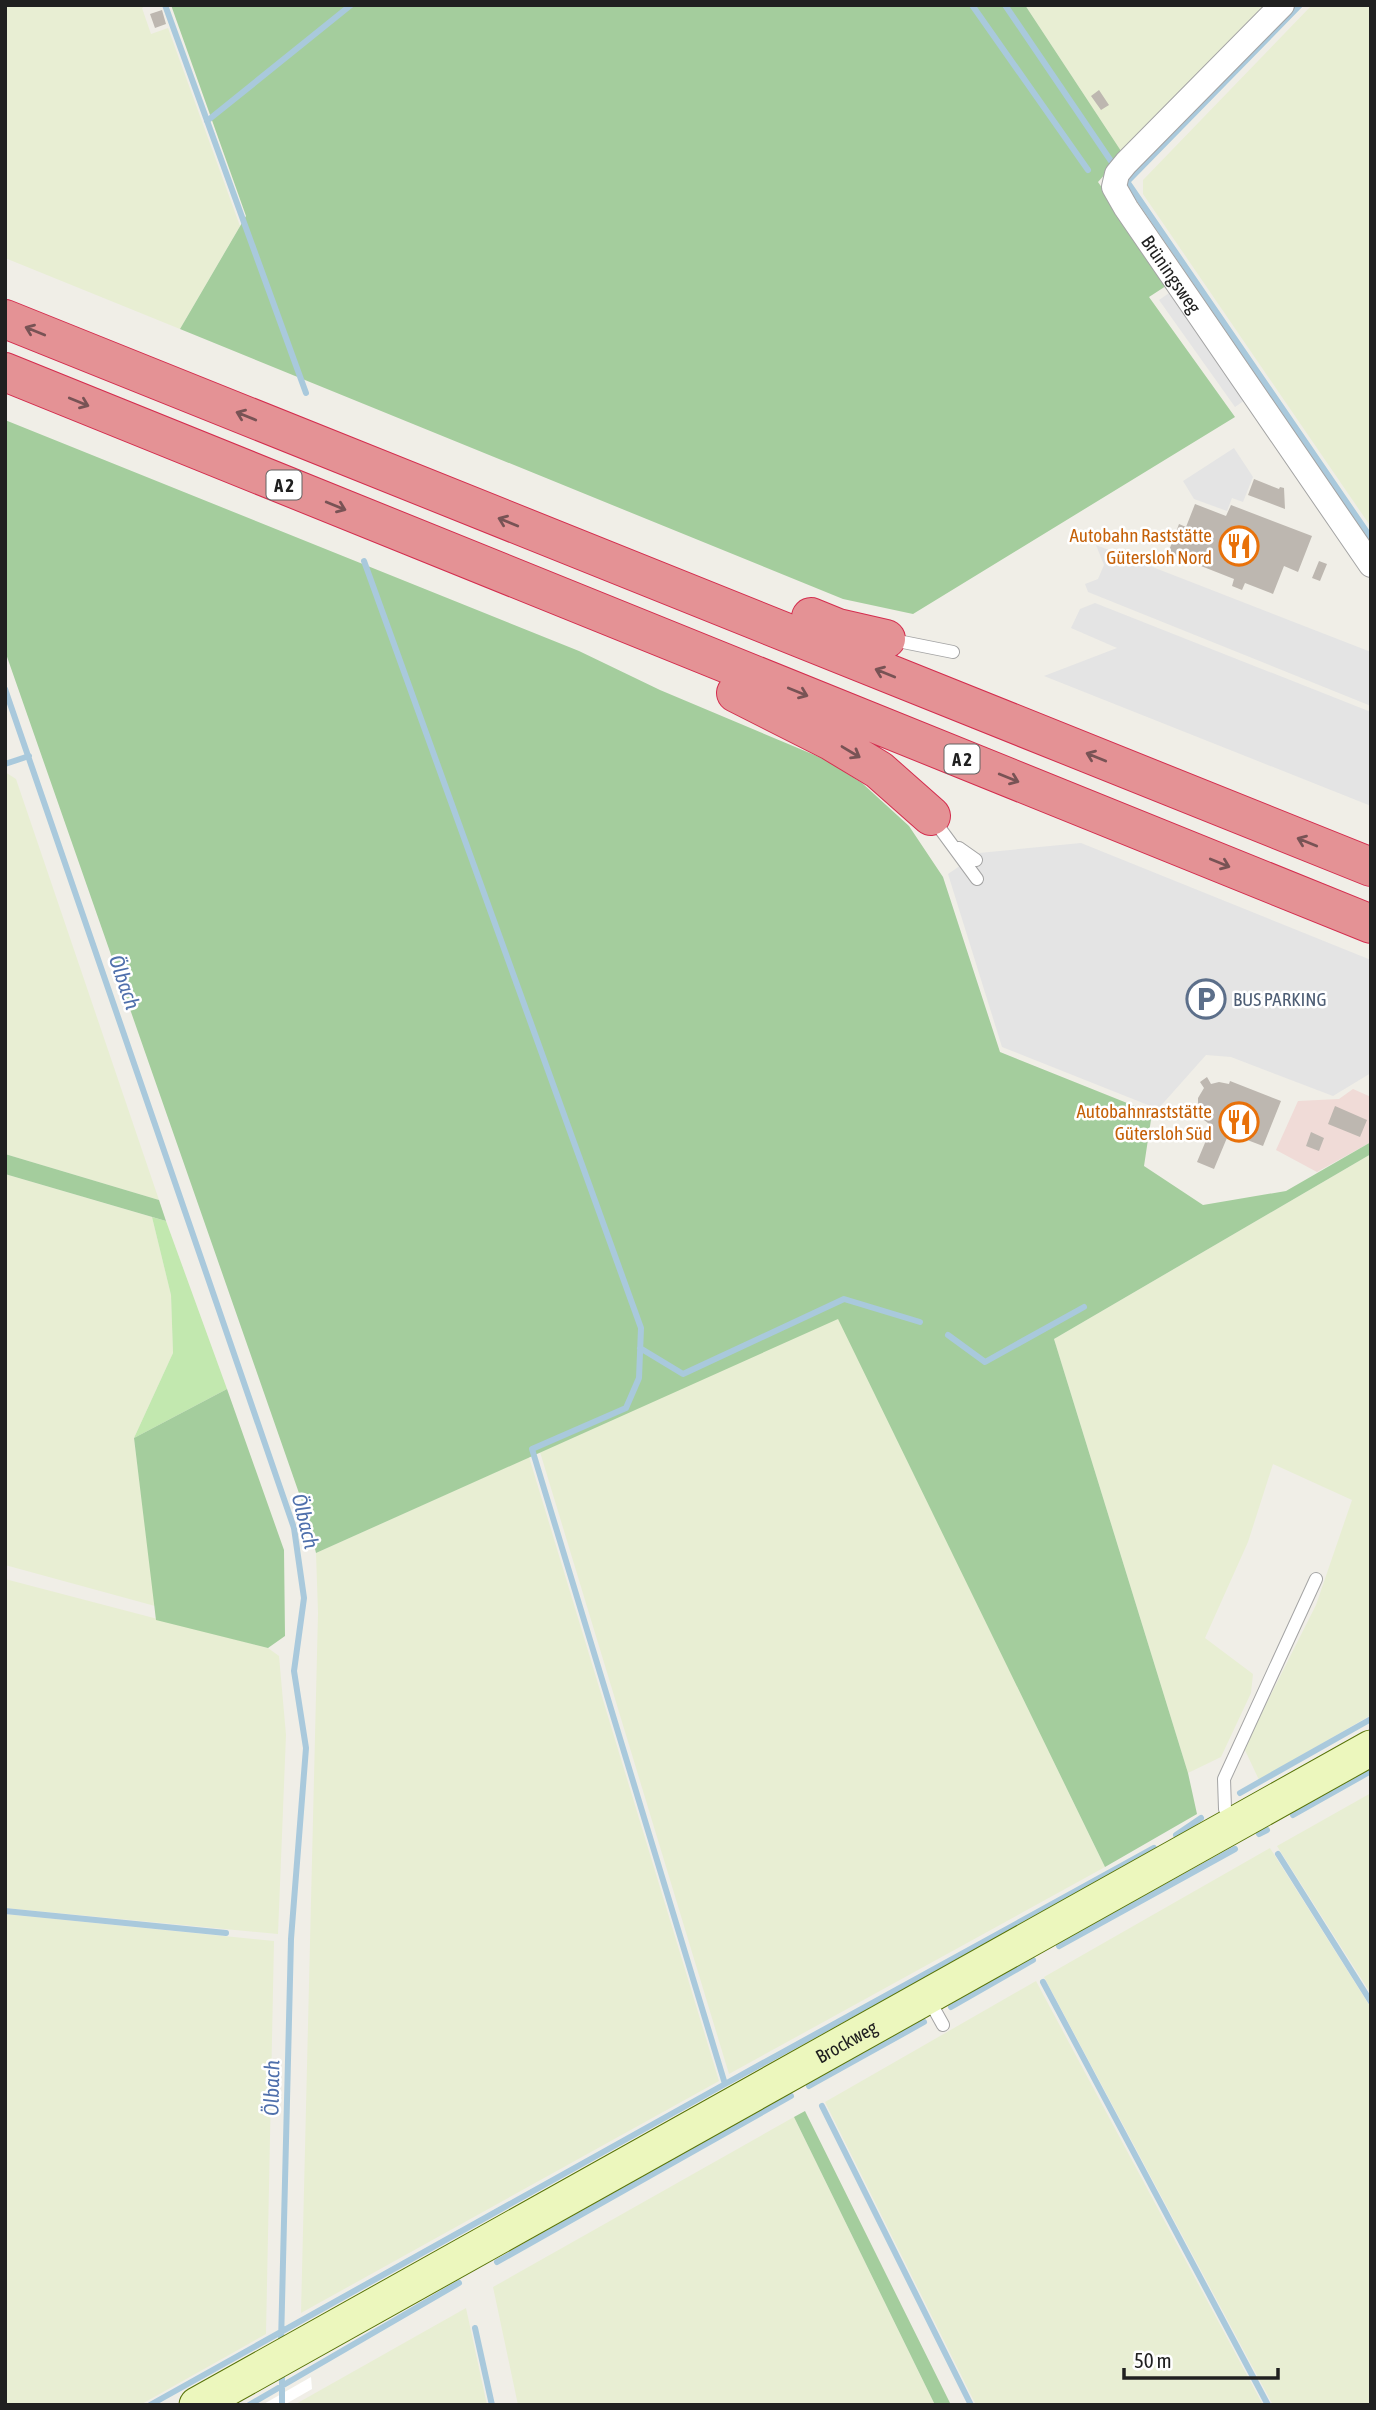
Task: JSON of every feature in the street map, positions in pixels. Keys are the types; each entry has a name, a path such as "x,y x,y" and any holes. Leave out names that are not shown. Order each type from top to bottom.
{"highway":[{"path":"5,319 1371,867"},
{"name":"A 2","path":"5,372 1371,924"},
{"path":"571,547 672,566 705,576 838,628 886,639"},
{"path":"553,594 620,634 843,748 879,770 936,821"}],"street":[{"name":"Brüningsweg","path":"1282,5 1126,163 1117,174 1114,187 1371,565"},
{"name":"Brockweg","path":"197,2405 934,2010 1234,1824 1371,1748"}],"lane":[{"path":"886,639 953,652"},
{"path":"936,821 965,854 976,860"},
{"path":"936,821 976,879"},
{"path":"1234,1824 1225,1809 1224,1779 1316,1579"}],"shaded area":[{"path":"1172,291 1248,398 1235,407 1159,300"},
{"path":"1234,448 1253,477 1243,502 1232,498 1227,511 1194,499 1183,481"},
{"path":"1096,545 1371,652 1371,706 1088,592 1085,584 1098,579 1104,565"},
{"path":"1095,603 1371,712 1371,806 1044,676 1117,648 1071,628 1080,609"},
{"path":"1081,843 1371,960 1371,1073 1333,1096 1231,1057 1206,1055 1158,1109 1002,1047 948,874 979,853"},
{"path":"1353,1089 1371,1097 1371,1142 1317,1172 1276,1150 1298,1101 1339,1099"}],"green space":[{"path":"5,5 147,5 142,8 151,34 168,28 240,226 180,329 5,258"},
{"path":"171,5 1025,5 1123,154 1098,182 1169,284 1149,297 1235,417 913,614 843,599 180,329 246,216"},
{"path":"1025,5 1270,5 1123,154"},
{"path":"1312,5 1371,5 1371,527 1143,194 1143,180"},
{"path":"5,420 579,651 660,690 824,759 862,783 909,826 943,877 1000,1052 1152,1113 1144,1166 1203,1205 1286,1191 1371,1142 1371,1154 1054,1339 1188,1773 1197,1814 1105,1867 838,1319 316,1553 308,1519 5,651"},
{"path":"5,772 16,779 159,1200 5,1154"},
{"path":"5,1154 159,1200 166,1221 5,1174"},
{"path":"1371,1154 1371,1715 1259,1780 1244,1748 1316,1605 1352,1500 1273,1464 1248,1542 1205,1638 1253,1674 1251,1693 1221,1757 1188,1773 1054,1339"},
{"path":"5,1174 152,1217 171,1295 173,1353 134,1438 155,1606 5,1565"},
{"path":"152,1217 166,1221 227,1389 134,1438 173,1353 171,1295"},
{"path":"838,1318 1105,1867 729,2074 540,1452"},
{"path":"227,1389 284,1550 285,1636 268,1648 156,1620 134,1438"},
{"path":"529,1457 719,2081 301,2313 318,1613 316,1553"},
{"path":"5,1579 268,1648 279,1656 286,1735 278,1934 5,1908"},
{"path":"1371,1793 1371,1994 1277,1846"},
{"path":"1270,1848 1371,2008 1371,2405 1273,2405 1044,1977"},
{"path":"5,1914 274,1941 266,2334 140,2405 5,2405"},
{"path":"1036,1981 1263,2405 976,2405 825,2102"},
{"path":"805,2111 951,2405 935,2405 794,2117"},
{"path":"794,2117 935,2405 518,2405 493,2287"},
{"path":"466,2308 487,2405 294,2405"}],"pier":[{"path":"311,2377 312,2389 284,2405 262,2405"}],"building":[{"path":"162,10 166,24 155,28 150,14"},
{"path":"1099,90 1109,105 1101,110 1091,96"},
{"path":"1254,479 1279,489 1284,488 1285,509 1248,495"},
{"name":"Autobahn Raststätte Gütersloh Nord","path":"1195,504 1226,516 1231,505 1312,536 1298,572 1284,566 1273,594 1245,583 1242,590 1232,586 1234,579 1168,553 1179,524 1186,527"},
{"path":"1319,561 1327,564 1320,581 1312,578"},
{"name":"Autobahnraststätte Gütersloh Süd","path":"1207,1077 1211,1084 1229,1084 1230,1081 1281,1101 1263,1146 1229,1133 1214,1169 1197,1162 1212,1126 1204,1120 1198,1109 1198,1098 1204,1088 1200,1082"},
{"path":"1335,1106 1367,1120 1360,1137 1328,1124"},
{"path":"1311,1132 1324,1138 1319,1151 1306,1146"}],"waterway":[{"path":"165,5 306,393"},
{"path":"207,121 351,5"},
{"path":"972,5 1088,170"},
{"path":"1005,5 1111,161"},
{"path":"1127,182 1300,5"},
{"path":"1126,180 1371,538"},
{"path":"364,561 641,1328 639,1378 626,1408 532,1449 725,2084"},
{"name":"Ölbach","path":"5,689 294,1528 304,1598 294,1671 306,1748 291,1939 281,2343"},
{"path":"5,764 29,756"},
{"path":"640,1348 683,1374 844,1299 920,1322"},
{"path":"948,1335 985,1362 1084,1307"},
{"path":"1240,1793 1371,1719"},
{"path":"1293,1815 1371,1771"},
{"path":"1176,1835 1201,1818"},
{"path":"1259,1834 1267,1830"},
{"path":"150,2405 1154,1848"},
{"path":"1059,1946 1235,1849"},
{"path":"1278,1854 1371,2002"},
{"path":"5,1911 226,1933"},
{"path":"951,2007 1033,1960"},
{"path":"1043,1982 1268,2405"},
{"path":"809,2086 924,2022"},
{"path":"497,2262 791,2096"},
{"path":"822,2106 971,2405"},
{"path":"249,2405 459,2283"},
{"path":"475,2328 492,2405"},
{"name":"Ölbach","path":"282,2372 282,2405"}],"place":[{"name":"Autobahn Raststätte Gütersloh Nord","path":"1239,546"},
{"name":"BUS PARKING","path":"1206,999"},
{"name":"Autobahnraststätte Gütersloh Süd","path":"1239,1122"}]}
